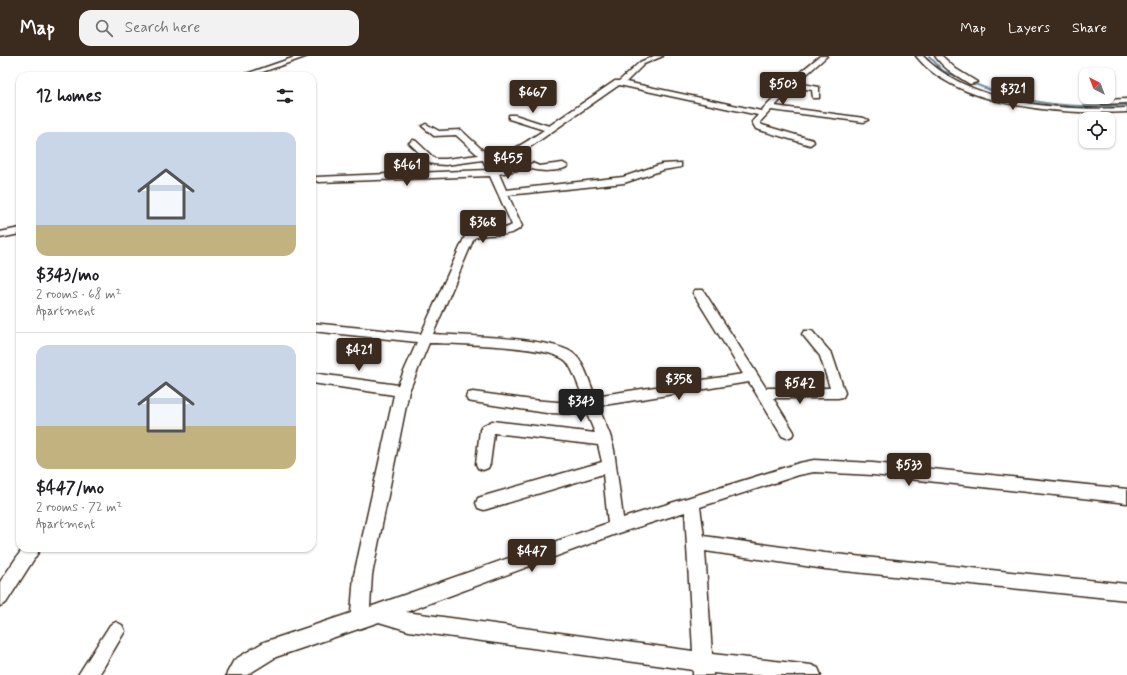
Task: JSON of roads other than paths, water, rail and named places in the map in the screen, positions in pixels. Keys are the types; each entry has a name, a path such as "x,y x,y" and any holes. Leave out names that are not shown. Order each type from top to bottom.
{"street":[{"path":"256,72 306,56"},
{"path":"621,83 642,63 660,56"},
{"path":"810,142 759,127 756,122 791,84 824,56"},
{"path":"919,56 937,73 961,85 1014,102 1066,110 1127,110"},
{"path":"938,56 944,64 955,72 979,83"},
{"path":"413,143 433,161 446,162 504,157 517,152 616,84 621,83 765,111 864,120"},
{"path":"791,84 816,89 816,96"},
{"path":"991,88 1028,96 1079,102"},
{"path":"1115,101 1127,101"},
{"path":"512,117 549,129"},
{"path":"360,618 363,575 402,391 470,236 478,233 510,230 517,226 487,158 458,132 437,134 426,126"},
{"path":"503,193 624,180 662,167 678,165"},
{"path":"532,166 537,168 563,166"},
{"path":"319,179 494,172 519,167"},
{"path":"0,235 16,232"},
{"path":"699,293 786,432"},
{"path":"316,327 424,338 519,344 560,351 571,358 576,366 598,420 604,440 609,466 616,528"},
{"path":"762,393 838,393 826,354 808,334"},
{"path":"473,397 529,405 591,405 752,377"},
{"path":"316,379 402,391"},
{"path":"483,464 487,430 492,427 604,440"},
{"path":"484,504 609,466"},
{"path":"236,675 241,667 271,649 360,618 379,613 616,528 799,469 814,466 881,470 1127,496"},
{"path":"692,503 696,542 703,668"},
{"path":"696,542 825,561 1127,592"},
{"path":"0,597 30,552"},
{"path":"379,613 409,622 541,641 703,668 811,675"},
{"path":"88,675 116,631"}],"waterway":[{"path":"929,56 943,71 963,79"},
{"path":"970,82 1008,95 1047,103 1086,106 1127,105"}]}
